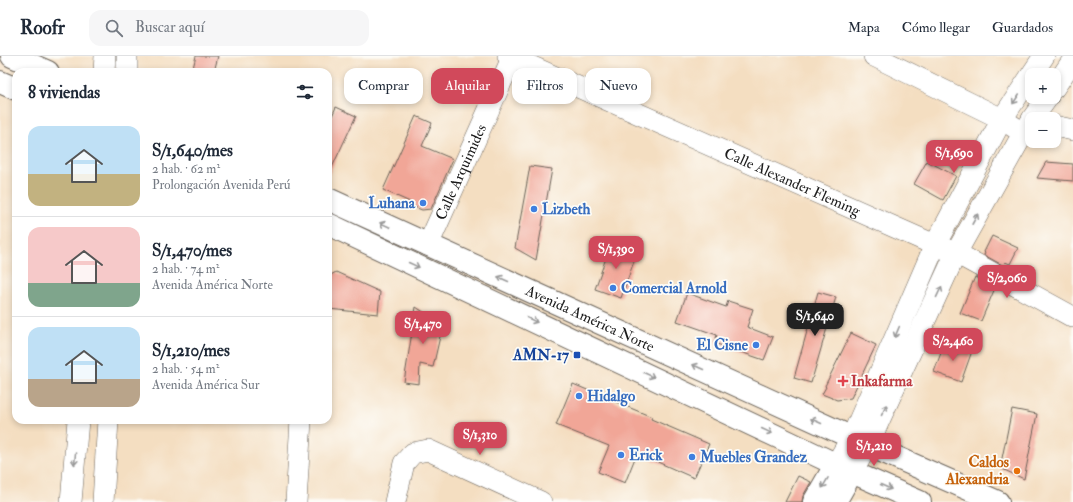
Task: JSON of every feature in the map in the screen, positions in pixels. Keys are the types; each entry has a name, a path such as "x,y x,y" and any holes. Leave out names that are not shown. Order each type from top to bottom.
{"main road":[{"path":"12,56 39,68"},
{"path":"0,82 12,87"},
{"name":"Avenida América Norte","path":"332,201 860,441 998,502"},
{"name":"Avenida América Norte","path":"332,226 844,468 920,502"},
{"path":"814,502 844,468"},
{"path":"835,502 844,468"}],"street":[{"path":"104,68 105,56"},
{"path":"127,56 127,68"},
{"path":"860,441 935,245 1002,119 1044,56"},
{"name":"Calle Arquimides","path":"428,245 511,57"},
{"name":"Calle Alexander Fleming","path":"511,57 956,253 1073,317"},
{"path":"885,58 1002,119 1025,123"},
{"path":"1061,78 1073,60"},
{"path":"1061,127 1073,130"},
{"path":"844,468 860,441 956,253 1025,131"},
{"path":"71,502 78,424"},
{"path":"103,502 108,424"},
{"path":"296,502 301,424"},
{"path":"395,502 404,463 414,452 428,450 541,502"}],"building":[{"path":"196,56 218,56 215,68 193,68"},
{"path":"336,107 356,116 332,167 332,116"},
{"path":"416,116 432,123 422,146 453,159 431,209 422,210 409,205 410,202 383,190"},
{"path":"927,161 956,176 943,200 914,184"},
{"path":"1046,162 1073,164 1073,181 1037,178"},
{"name":"Lizbeth","path":"530,166 552,169 536,260 515,248"},
{"path":"992,236 1018,248 1010,264 1005,262 1004,266 984,255"},
{"path":"612,241 638,250 621,298 595,289"},
{"path":"336,272 380,292 378,314 332,309 332,274"},
{"path":"975,277 995,288 981,321 960,313"},
{"path":"818,292 836,297 811,383 794,378"},
{"path":"687,293 726,307 728,301 753,309 747,327 773,337 764,360 714,343 717,335 677,321"},
{"path":"416,307 431,317 444,319 433,367 420,364 419,384 404,382"},
{"path":"851,333 876,345 851,398 837,400 822,394"},
{"path":"945,342 972,351 961,382 934,372"},
{"path":"573,384 652,417 651,419 709,444 694,478 637,453 625,483 598,472 609,446 556,425"},
{"path":"1012,409 1037,414 1024,479 1000,468"},
{"path":"798,476 811,482 803,496 802,502 785,502"}],"place":[{"name":"Luhana","path":"423,203"},
{"name":"Lizbeth","path":"534,209"},
{"name":"Comercial Arnold","path":"613,288"},
{"name":"El Cisne","path":"756,345"},
{"name":"AMN-17","path":"577,355"},
{"name":"Inkafarma","path":"843,381"},
{"name":"Hidalgo","path":"579,396"},
{"name":"Erick","path":"621,455"},
{"name":"Muebles Grandez","path":"692,457"},
{"name":"Caldos Alexandria","path":"1017,471"}]}
